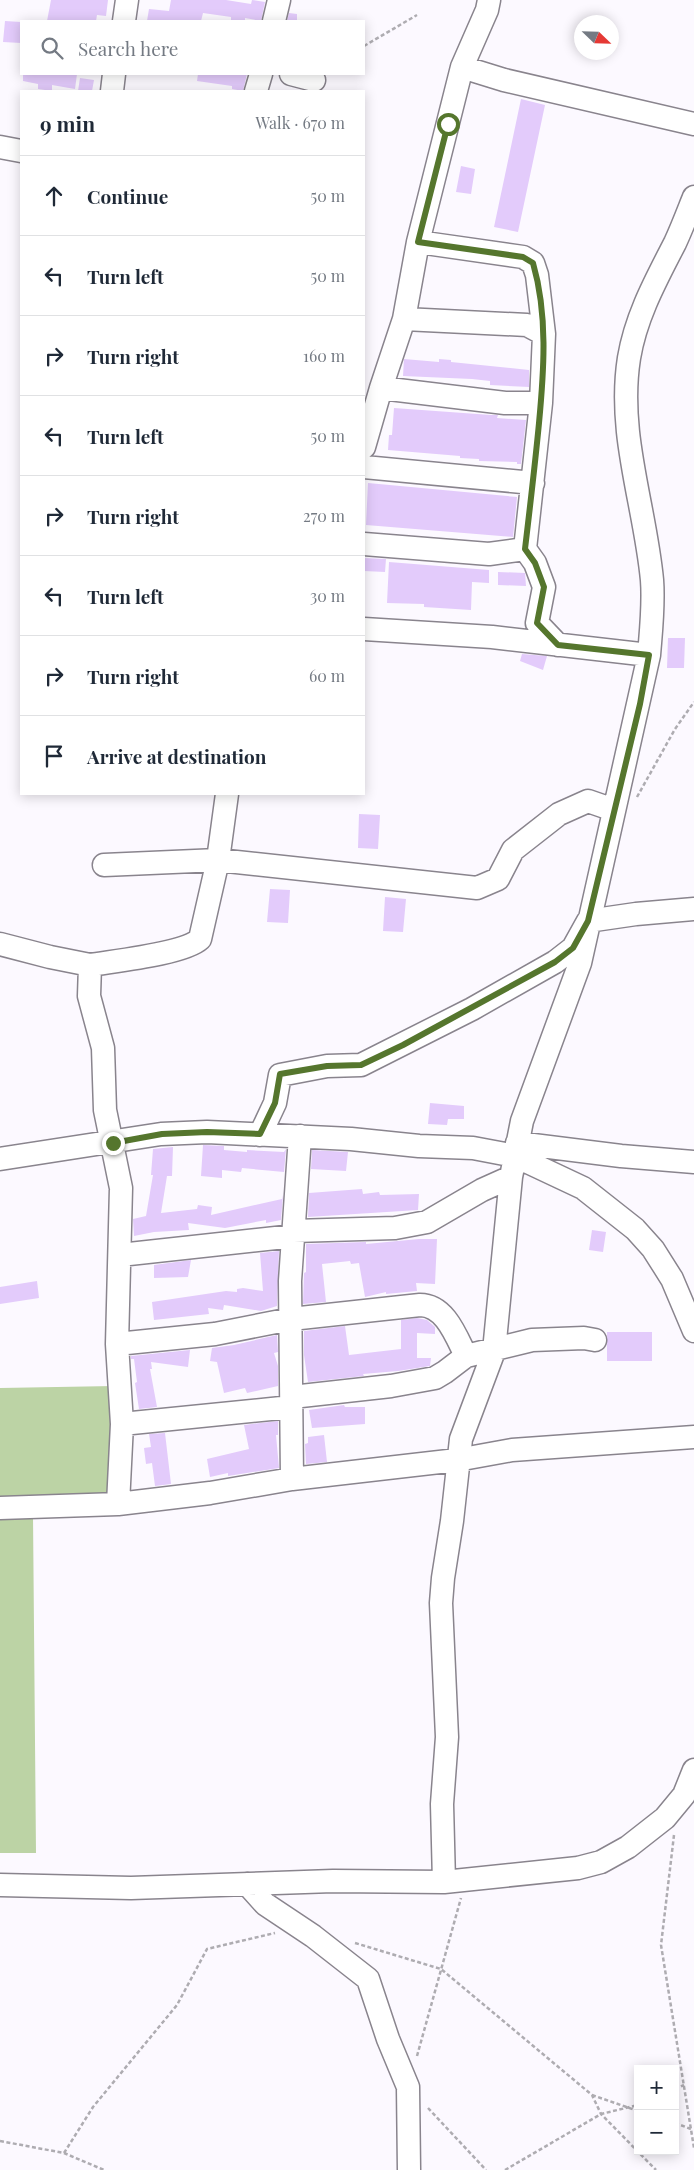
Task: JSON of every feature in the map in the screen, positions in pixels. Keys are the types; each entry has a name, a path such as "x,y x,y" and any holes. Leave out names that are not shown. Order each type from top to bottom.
{"street":[{"path":"124,20 128,0"},
{"path":"274,20 278,0"},
{"path":"365,444 404,319 418,242 462,67 487,10 489,0"},
{"path":"462,67 504,80 694,124"},
{"path":"112,90 114,75"},
{"path":"256,90 261,75"},
{"path":"295,75 314,80"},
{"path":"0,147 20,151"},
{"path":"455,1881 442,1804 447,1737 441,1603 452,1521 457,1460 463,1431 494,1351 514,1159 522,1121 580,963 588,921 640,704 649,655 652,621 652,581 626,419 626,383 633,336 642,309 676,240 694,197"},
{"path":"418,242 523,257 533,263 537,274 544,334 541,403 525,549 535,563 544,587 537,623 558,645"},
{"path":"404,319 527,325 544,334"},
{"path":"381,388 505,402 541,403"},
{"path":"365,467 533,483"},
{"path":"365,544 489,554 525,549"},
{"path":"365,629 492,638 649,655"},
{"path":"0,944 90,965 166,951 198,941 203,929 218,860 227,795"},
{"path":"104,865 218,860 477,888 498,879 513,850 559,814 588,801 614,810"},
{"path":"588,921 636,914 694,909"},
{"path":"260,1134 275,1103 280,1074 327,1066 361,1065 403,1045 555,962 573,948 588,921"},
{"path":"90,965 89,996 103,1048 105,1110 121,1188 117,1344 122,1424 118,1504"},
{"path":"0,1159 162,1134 207,1132 300,1136 473,1148 514,1159 583,1188 635,1229 653,1250 672,1279 694,1331"},
{"path":"292,1479 290,1281 300,1136"},
{"path":"120,1255 294,1234 395,1228 427,1222 482,1190 514,1159 621,1156 694,1162"},
{"path":"117,1344 215,1334 291,1319 375,1309 430,1305 446,1320 466,1356"},
{"path":"122,1424 291,1402 434,1378 466,1356 494,1351 532,1340 584,1338 595,1340"},
{"path":"0,1508 84,1503 118,1504 210,1493 292,1479 457,1460 512,1450 694,1437"},
{"path":"0,1885 131,1888 334,1881 455,1881 578,1868 601,1862 628,1847 665,1818 689,1794 694,1770"},
{"path":"247,1884 265,1904 368,1979 388,2039 408,2087 409,2170"}],"path":[{"path":"365,45 417,15"},
{"path":"636,799 675,729 694,702"},
{"path":"674,1831 660,1944 694,2148"},
{"path":"416,2060 441,1969 455,1881"},
{"path":"64,2153 93,2107 177,2005 207,1949 299,1927"},
{"path":"346,1941 441,1969 592,2096 636,2110"},
{"path":"679,2087 684,2085"},
{"path":"592,2096 601,2114 656,2170"},
{"path":"505,2170 601,2114 634,2107"},
{"path":"428,2108 486,2170"},
{"path":"679,2124 691,2129"},
{"path":"0,2141 64,2153 104,2170"}],"green space":[{"path":"114,1386 113,1496 0,1500 0,1388"},
{"path":"33,1515 36,1853 0,1853 0,1517"}],"building":[{"path":"51,0 108,0 106,16 97,15 96,20 47,20"},
{"path":"171,0 226,0 251,4 252,0 265,2 261,20 245,18 245,20 231,20 231,17 203,13 201,20 147,20 149,9 169,11"},
{"path":"289,13 297,14 297,20 287,20"},
{"path":"5,21 20,22 20,43 3,42"},
{"path":"23,75 77,75 75,89 52,85 52,90 38,89 38,84 23,81"},
{"path":"198,75 247,75 243,90 232,89 232,86 197,81"},
{"path":"80,78 94,80 92,90 78,90"},
{"path":"521,99 545,105 518,232 494,227"},
{"path":"461,166 475,169 471,194 456,192"},
{"path":"404,359 439,362 439,359 451,360 451,362 529,370 529,387 490,385 490,381 472,379 403,376"},
{"path":"394,408 498,415 497,418 526,420 521,464 517,464 517,462 479,461 479,459 460,458 460,456 388,450 389,435 392,435"},
{"path":"368,483 517,497 513,537 366,525"},
{"path":"365,558 386,559 385,572 365,571"},
{"path":"389,562 489,570 489,583 472,582 471,610 424,607 424,604 387,603"},
{"path":"498,572 525,573 526,586 498,585"},
{"path":"668,638 685,638 684,668 667,668"},
{"path":"522,654 547,656 543,670 520,661"},
{"path":"359,814 380,815 378,849 358,848"},
{"path":"270,889 290,890 288,923 267,922"},
{"path":"385,897 406,899 403,932 383,931"},
{"path":"430,1103 464,1106 464,1119 448,1119 447,1125 428,1124"},
{"path":"203,1145 224,1146 224,1150 247,1152 247,1150 284,1152 286,1149 284,1172 242,1168 241,1172 222,1170 222,1178 201,1176"},
{"path":"173,1147 172,1176 167,1176 161,1213 197,1209 198,1205 212,1207 211,1215 282,1199 283,1195 281,1220 266,1223 266,1220 225,1228 188,1223 189,1230 154,1232 134,1236 133,1219 146,1216 153,1175 151,1175 153,1149"},
{"path":"312,1150 348,1152 346,1171 311,1169"},
{"path":"362,1189 363,1194 379,1192 380,1195 419,1194 418,1210 308,1217 309,1193"},
{"path":"592,1230 606,1232 603,1252 589,1250"},
{"path":"437,1239 435,1284 416,1283 417,1291 386,1294 386,1292 365,1297 359,1263 351,1264 350,1261 322,1264 326,1302 303,1304 306,1244 366,1242 366,1244"},
{"path":"279,1251 277,1306 261,1311 224,1305 223,1310 208,1308 209,1314 154,1320 152,1302 226,1291 237,1292 237,1289 243,1288 263,1291 260,1253"},
{"path":"191,1260 188,1277 154,1278 154,1265"},
{"path":"37,1281 39,1298 0,1304 0,1287"},
{"path":"417,1318 427,1320 435,1327 435,1334 417,1333 417,1358 431,1358 430,1366 308,1382 304,1355 304,1331 345,1326 349,1355 401,1349 401,1320"},
{"path":"607,1332 652,1332 652,1361 607,1361"},
{"path":"277,1335 278,1352 274,1353 278,1366 278,1386 247,1393 245,1388 224,1393 217,1362 210,1361 212,1348"},
{"path":"190,1350 188,1367 151,1362 152,1369 150,1369 157,1407 139,1409 134,1359 131,1359 131,1356"},
{"path":"344,1405 345,1407 365,1407 365,1424 312,1428 309,1410"},
{"path":"278,1421 278,1435 276,1435 279,1468 228,1476 228,1473 210,1477 207,1459 249,1449 244,1425"},
{"path":"165,1433 171,1484 155,1486 152,1463 146,1464 144,1448 151,1447 149,1434"},
{"path":"324,1435 327,1462 306,1464 305,1444 308,1443 308,1437"}],"route":[{"path":"113,1143 162,1134 207,1132 260,1134 275,1103 280,1074 327,1066 361,1065 403,1045 511,988 564,956 573,948 588,921 640,704 649,655 558,645 537,623 544,587 535,563 525,549 541,403 544,334 537,274 533,263 523,257 418,242 448,124"}]}
